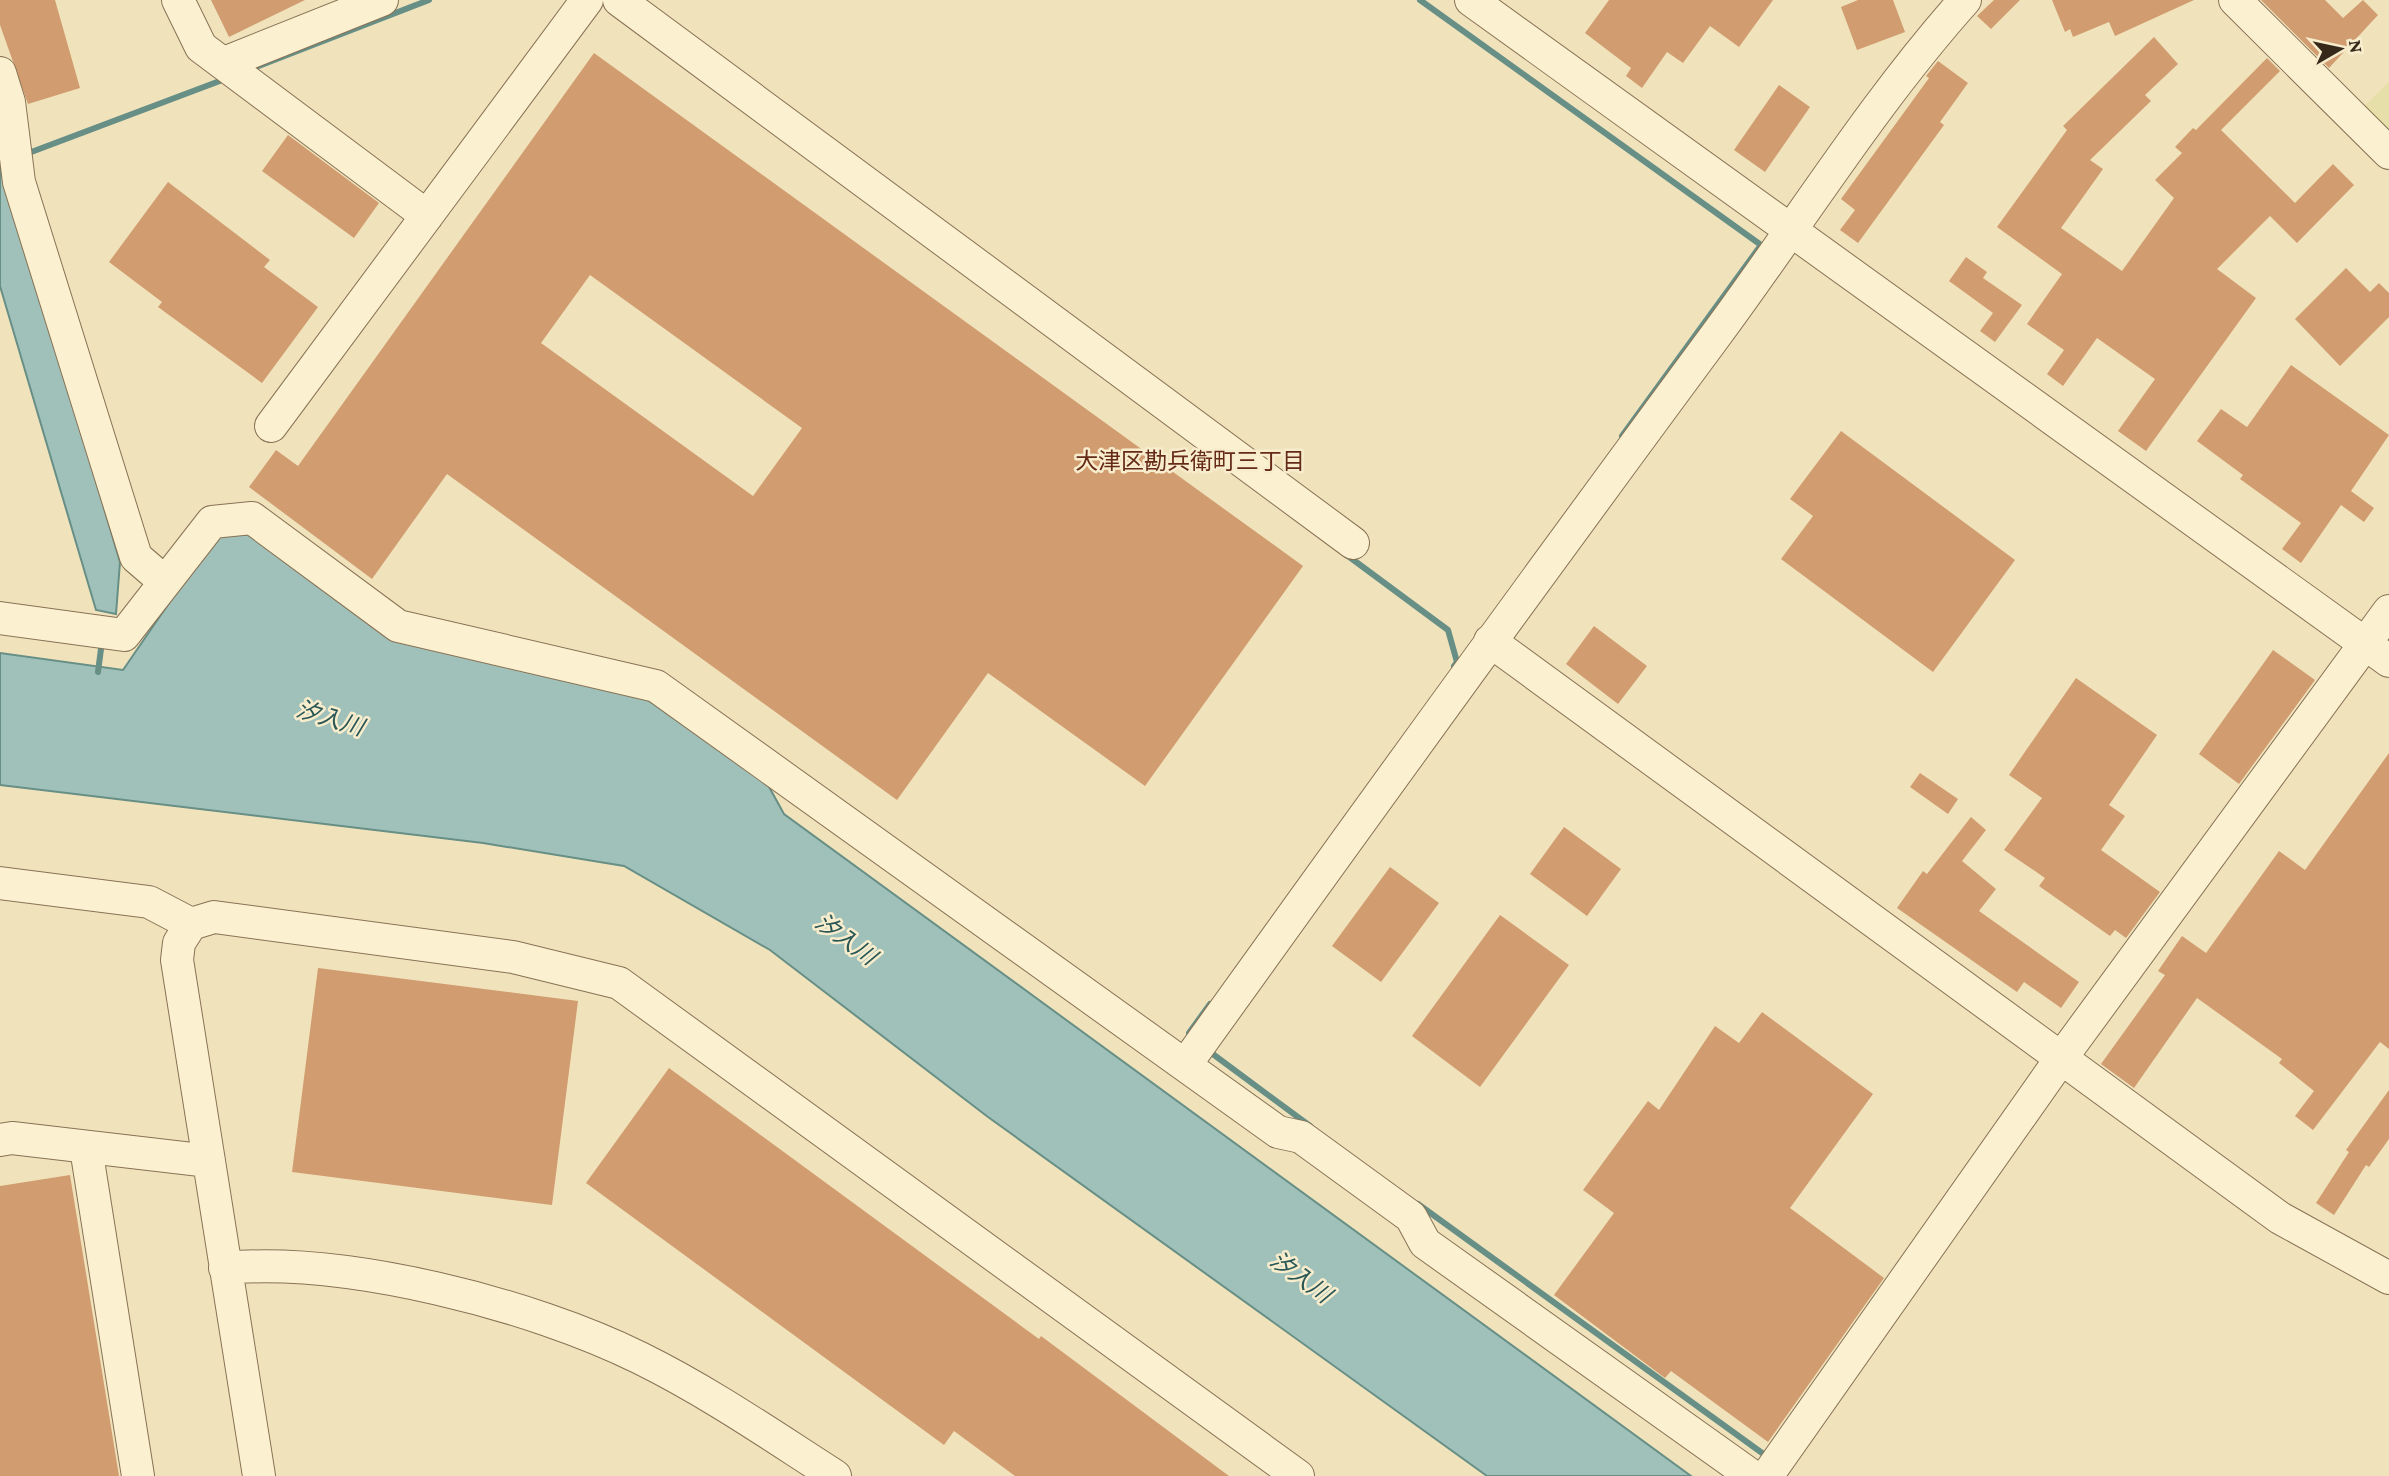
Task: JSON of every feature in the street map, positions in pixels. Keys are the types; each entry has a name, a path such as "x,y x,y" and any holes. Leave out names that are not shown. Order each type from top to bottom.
{"street":[{"path":"178,0 201,47 427,216"},
{"path":"224,63 382,0"},
{"path":"271,426 587,0"},
{"path":"619,0 1353,543"},
{"path":"1471,0 2377,652"},
{"path":"1185,1064 1490,641 1793,230 1914,57 1965,0"},
{"path":"2235,0 2389,153"},
{"path":"0,73 9,102 19,182 136,557 165,582"},
{"path":"0,618 124,635 212,522 252,518 398,626 656,685 1278,1132 1301,1137 1411,1217 1425,1243 1752,1476"},
{"path":"1767,1476 2062,1057 2377,652 2389,611"},
{"path":"1490,641 2280,1218 2389,1278"},
{"path":"0,883 149,902 191,924"},
{"path":"259,1476 177,960 179,943 191,924 214,917 513,957 618,983 1298,1476"},
{"path":"0,1140 12,1138 209,1161"},
{"path":"86,1148 138,1476"},
{"path":"225,1268 265,1264 323,1269 425,1287 520,1311 638,1357 706,1393 835,1476"}],"shaded area":[{"path":"2389,82 2389,141 2359,111"}],"water":[{"path":"0,157 120,562 116,614 96,610 0,286"},
{"name":"汐入川","path":"243,527 391,637 638,693 768,785 784,814 1691,1476 1487,1476 988,1117 770,950 624,866 483,843 0,785 0,653 123,670 220,529"}],"building":[{"path":"0,0 55,0 80,88 28,104 0,25"},
{"path":"211,0 305,0 229,37"},
{"path":"1609,0 1773,0 1739,47 1710,26 1683,63 1667,52 1642,88 1626,76 1631,68 1585,33"},
{"path":"1858,0 1893,0 1905,32 1857,50 1841,7"},
{"path":"1994,0 2020,0 1991,29 1977,16"},
{"path":"2052,0 2194,0 2115,36 2109,22 2073,37 2070,29 2065,32"},
{"path":"2261,0 2325,0 2343,18 2363,0 2378,15 2329,68"},
{"path":"2154,37 2178,64 2145,95 2151,101 2090,160 2103,169 2061,228 2122,271 2174,198 2155,180 2182,153 2175,147 2193,128 2196,130 2267,58 2280,71 2221,130 2295,203 2333,164 2354,185 2297,243 2270,216 2217,269 2256,298 2146,451 2118,431 2155,379 2097,338 2063,386 2047,374 2064,350 2027,324 2062,274 1997,227 2067,130 2063,126"},
{"path":"594,53 1303,566 1145,786 988,673 897,800 447,474 372,579 249,487 276,450 298,466","holes":["590,275 802,428 753,496 541,343"]},
{"path":"1938,61 1968,83 1940,122 1944,125 1858,243 1840,230 1855,210 1841,199 1929,78 1926,76"},
{"path":"1779,85 1810,107 1765,172 1734,150"},
{"path":"288,135 379,203 354,238 262,171"},
{"path":"168,182 270,260 264,267 318,307 262,383 158,307 162,302 109,262"},
{"path":"1966,257 1987,272 1983,278 2022,305 1995,342 1980,331 1993,313 1949,281"},
{"path":"2346,268 2370,292 2379,283 2389,293 2389,317 2340,366 2295,319"},
{"path":"2291,365 2389,435 2351,491 2374,508 2364,522 2341,505 2301,563 2282,549 2301,523 2240,479 2243,475 2197,441 2221,409 2247,427"},
{"path":"1841,431 2015,560 1933,672 1781,559 1813,516 1790,499"},
{"path":"1594,626 1647,666 1618,704 1566,664"},
{"path":"2273,650 2315,680 2239,784 2199,754"},
{"path":"2076,678 2157,735 2109,805 2125,816 2101,850 2160,892 2126,938 2115,930 2110,936 2039,886 2045,878 2004,850 2042,798 2009,775"},
{"path":"2389,753 2389,1049 2380,1042 2313,1130 2295,1116 2314,1091 2279,1063 2282,1059 2197,998 2134,1088 2101,1064 2165,975 2158,971 2182,936 2206,953 2279,851 2305,870"},
{"path":"1920,773 1958,799 1948,814 1910,787"},
{"path":"1971,817 1986,830 1962,861 1996,889 1979,911 2079,982 2061,1008 2024,982 2017,992 1897,908 1923,871 1927,874"},
{"path":"1564,827 1621,869 1587,916 1530,874"},
{"path":"1390,867 1439,903 1381,982 1332,946"},
{"path":"1500,915 1569,965 1480,1087 1412,1036"},
{"path":"318,968 578,1001 552,1205 292,1172"},
{"path":"1762,1012 1873,1094 1790,1208 1884,1278 1768,1442 1671,1371 1665,1378 1554,1295 1614,1213 1583,1190 1648,1101 1659,1110 1715,1026 1739,1043"},
{"path":"669,1068 1039,1339 1041,1336 1229,1476 1015,1476 954,1431 944,1445 586,1183"},
{"path":"2389,1090 2389,1139 2369,1167 2366,1165 2334,1215 2316,1203 2349,1152 2346,1150"},
{"path":"70,1175 119,1476 0,1476 0,1186"}],"waterway":[{"path":"248,70 429,0"},
{"path":"1420,0 1761,245 1622,436"},
{"path":"26,154 225,79"},
{"path":"1344,553 1448,630 1457,662 1454,666"},
{"path":"98,672 102,641"},
{"path":"1193,1037 1189,1033 1210,1004"},
{"path":"1206,1049 1310,1126"},
{"path":"1418,1204 1769,1458"}],"district":[{"name":"大津区勘兵衛町三丁目","path":"1190,461"}]}
